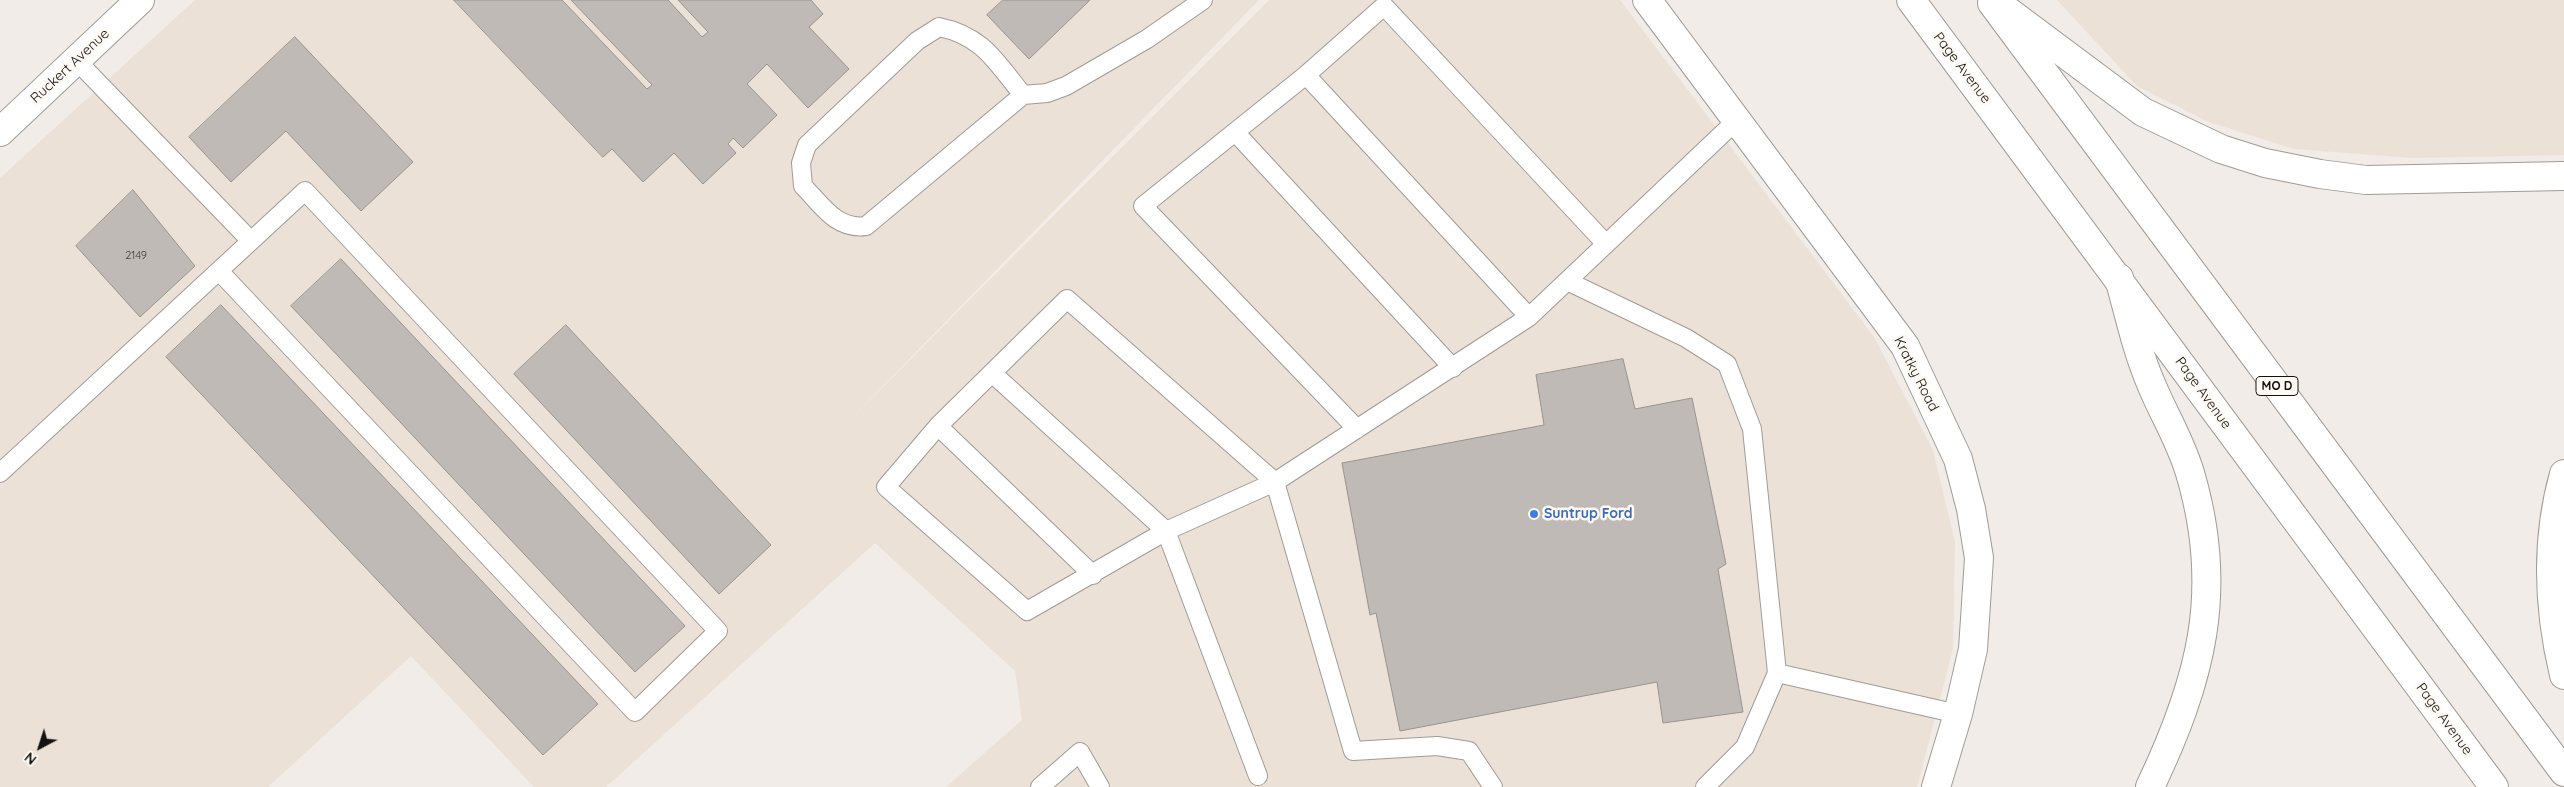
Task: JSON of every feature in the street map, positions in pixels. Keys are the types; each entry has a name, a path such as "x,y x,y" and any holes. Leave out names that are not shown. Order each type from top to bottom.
{"main road":[{"name":"Ruckert Avenue","path":"0,132 140,0"},
{"name":"Kratky Road","path":"1647,0 1905,346 1958,459 1971,509 1979,558 1973,649 1958,714 1936,787"},
{"name":"Page Avenue","path":"1911,0 2119,278 2494,787"},
{"name":"MO D","path":"1989,0 2564,772"},
{"path":"1994,0 2143,112 2221,149 2265,163 2320,174 2366,180 2564,176"},
{"path":"2119,278 2152,386 2176,433 2190,474 2201,527 2206,572 2205,619 2198,662 2186,704 2150,787"},
{"path":"2564,474 2555,504 2550,586 2557,644 2564,675"}],"lane":[{"path":"1023,95 981,44 960,31 938,27 918,41 808,145 801,162 803,186 840,223 853,228 866,226 1023,95 1047,93 1066,86 1147,39 1203,0"},
{"path":"1357,429 1143,206 1306,75 1384,6 1606,244"},
{"path":"76,60 251,241"},
{"path":"1306,75 1529,317"},
{"path":"1493,787 1469,751 1436,746 1353,751 1276,482 1067,299 938,426 886,487 1027,611 1093,575 1166,531 1276,482 1529,317 1737,120"},
{"path":"1235,132 1452,368"},
{"path":"0,473 305,191 718,631 635,712 219,271"},
{"path":"1567,281 1686,338 1727,364 1752,429 1777,673 1745,747 1705,787"},
{"path":"992,373 1166,531 1258,776"},
{"path":"938,426 1093,575"},
{"path":"1777,673 1958,714"},
{"path":"1040,787 1080,752 1100,787"}],"shaded area":[{"path":"195,0 1259,0 845,425 1269,0 1620,0 1874,337 1933,450 1955,542 1953,649 1917,787 946,787 1022,720 1015,671 875,543 606,787 534,787 411,656 268,787 0,787 0,178"},
{"path":"2057,0 2564,0 2564,155 2413,158 2294,149 2209,122 2137,86"}],"building":[{"path":"454,0 562,0 647,89 652,85 571,0 668,0 702,37 708,32 678,0 811,0 823,14 809,27 849,69 808,108 767,64 747,84 777,115 743,148 733,138 728,144 736,153 703,184 674,153 643,182 612,149 603,157"},
{"path":"1003,0 1090,0 1029,59 987,15"},
{"path":"295,37 413,162 361,211 286,131 231,182 189,137"},
{"path":"133,190 195,266 140,317 76,246"},
{"path":"341,259 685,626 635,672 291,306"},
{"path":"221,305 598,704 543,755 166,357"},
{"path":"566,325 771,545 719,594 514,374"},
{"name":"Suntrup Ford","path":"1623,359 1635,409 1692,398 1726,564 1718,569 1743,712 1663,723 1657,682 1400,731 1376,613 1370,615 1342,463 1544,425 1536,375"}],"place":[{"name":"Suntrup Ford","path":"1534,514"}]}
